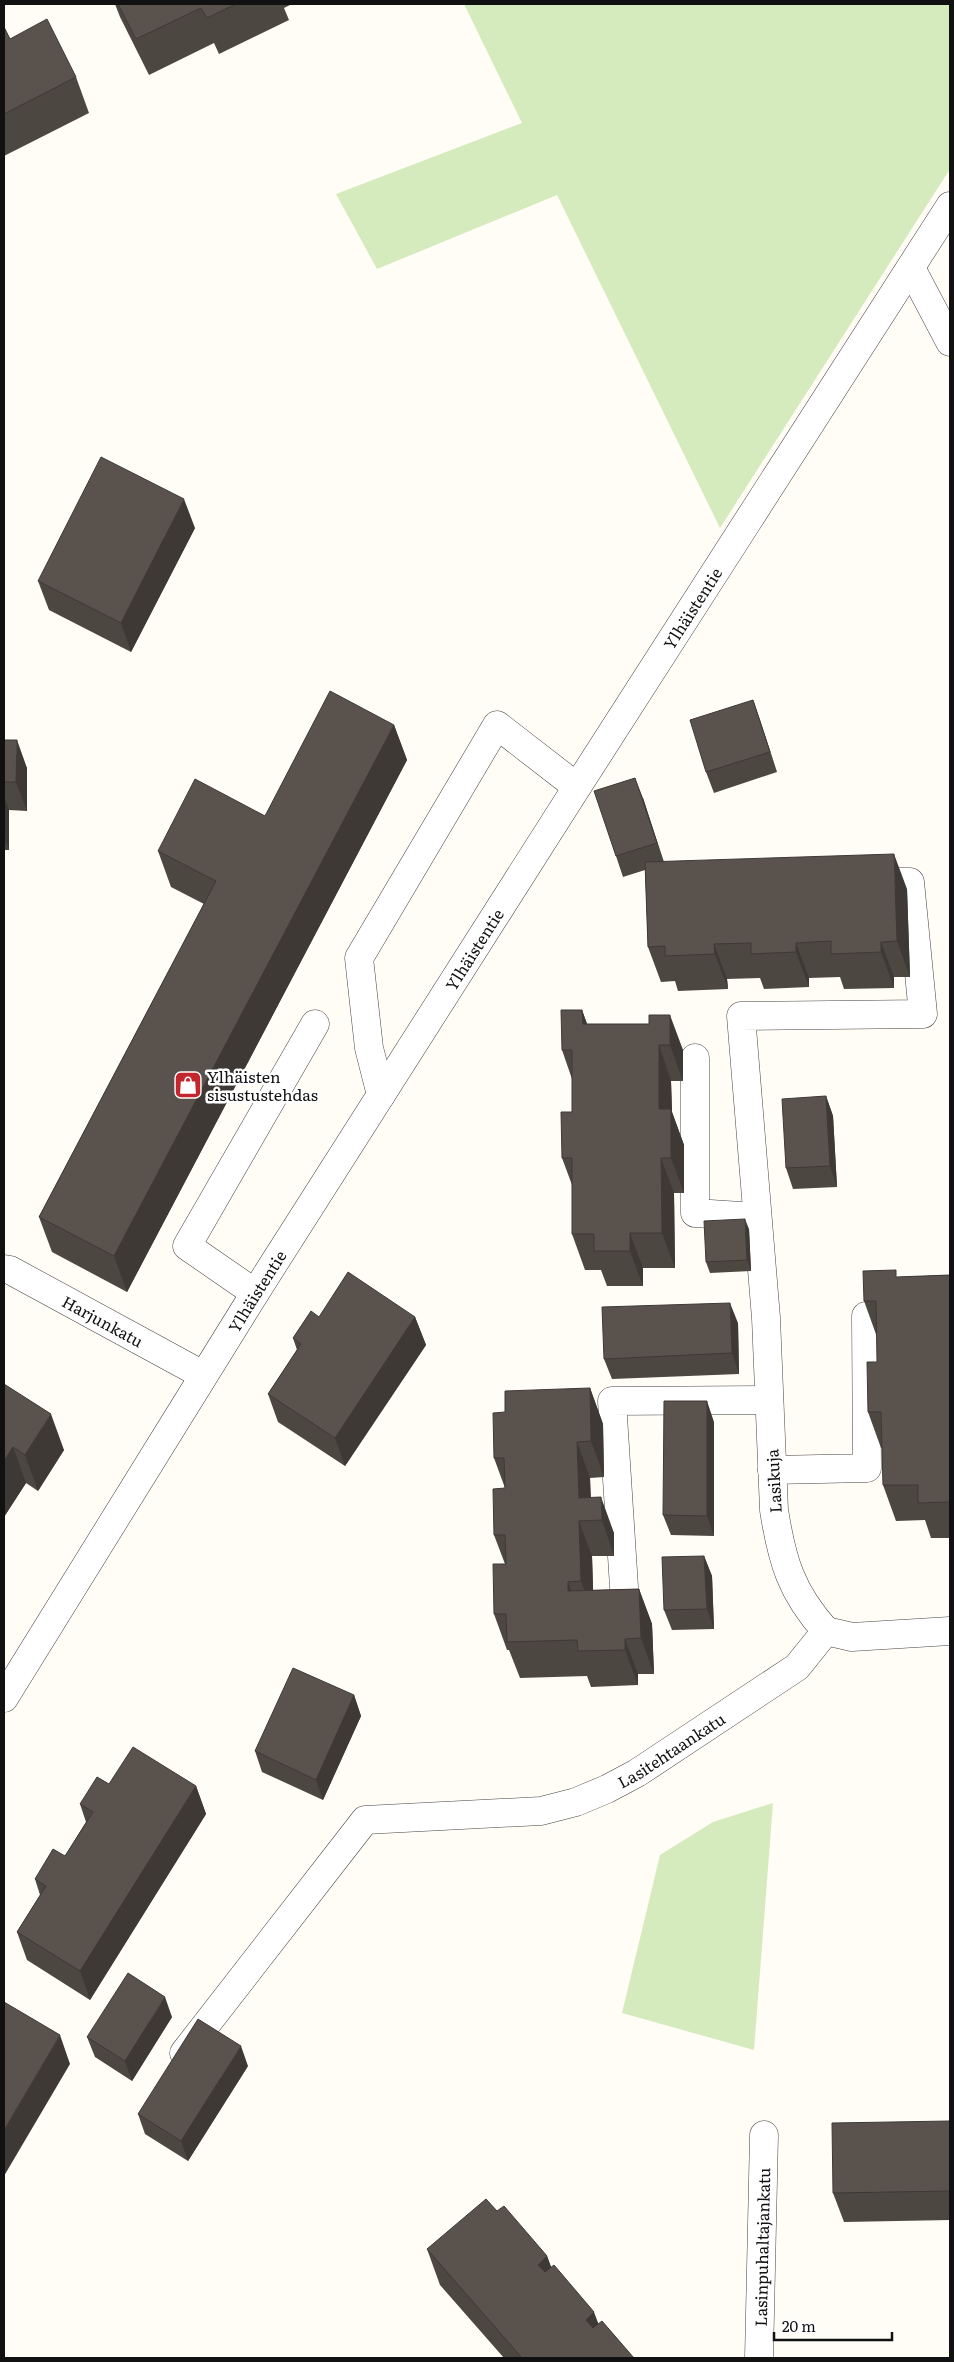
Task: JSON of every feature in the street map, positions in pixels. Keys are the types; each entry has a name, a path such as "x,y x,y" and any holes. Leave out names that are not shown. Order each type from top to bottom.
{"street":[{"name":"Ylhäistentie","path":"4,1698 203,1375 381,1094 950,206"},
{"path":"911,268 950,342"},
{"path":"381,1094 369,1048 359,958 497,725 577,787"},
{"name":"Lasikuja","path":"826,1631 808,1611 794,1589 786,1564 774,1510 766,1318 740,1016 923,1014 910,882 841,882"},
{"path":"255,1293 187,1246 315,1024"},
{"path":"695,1058 695,1213 756,1217"},
{"name":"Harjunkatu","path":"4,1269 10,1270 203,1375"},
{"path":"772,1470 867,1468 866,1316"},
{"path":"624,1587 612,1400 769,1400"},
{"path":"826,1631 852,1637 950,1631"},
{"name":"Lasitehtaankatu","path":"171,2071 365,1820 541,1811 576,1802 607,1789 637,1773 797,1667 826,1631"},
{"name":"Lasinpuhaltajankatu","path":"760,2358 764,2136"}],"green space":[{"path":"464,4 950,4 950,169 720,528 557,195 377,269 336,194 522,123"},
{"path":"773,1803 754,2050 622,2013 660,1855 713,1822"}],"building":[{"path":"118,4 236,4 207,18 201,8 136,39"},
{"path":"47,19 76,77 4,114 4,27 10,39"},
{"path":"101,457 184,499 121,623 38,581"},
{"name":"Ylhäisten sisustustehdas","path":"330,691 394,725 114,1256 39,1217 216,881 158,851 195,779 265,816"},
{"path":"753,700 770,752 706,772 690,720"},
{"path":"4,740 17,740 16,782 4,782"},
{"path":"635,778 657,843 616,856 594,791"},
{"path":"894,854 897,941 881,942 881,952 831,954 831,941 796,943 796,952 751,954 751,943 714,944 715,954 665,956 665,946 648,947 645,862"},
{"path":"561,1010 582,1010 583,1024 649,1024 649,1015 670,1015 670,1045 659,1045 659,1109 671,1109 671,1158 661,1158 662,1233 630,1233 630,1251 594,1251 594,1234 572,1234 572,1158 562,1158 561,1112 572,1112 572,1050 562,1050"},
{"path":"826,1096 830,1166 786,1168 782,1099"},
{"path":"745,1219 747,1260 706,1262 704,1221"},
{"path":"896,1270 896,1277 950,1275 950,1502 918,1503 918,1485 883,1485 881,1412 868,1412 867,1362 877,1362 876,1301 864,1301 863,1271"},
{"path":"348,1272 415,1317 335,1438 268,1394 301,1344 293,1338 311,1311 319,1317"},
{"path":"730,1303 732,1353 604,1359 602,1307"},
{"path":"4,1384 51,1414 25,1455 13,1447 4,1461"},
{"path":"590,1388 591,1441 577,1442 579,1498 601,1497 602,1520 579,1521 581,1581 568,1582 568,1591 639,1589 641,1638 625,1639 625,1650 578,1651 577,1640 507,1642 506,1614 494,1614 493,1564 506,1564 505,1535 494,1535 493,1489 505,1488 504,1458 494,1458 493,1413 505,1412 505,1391"},
{"path":"664,1401 707,1401 707,1516 663,1515"},
{"path":"704,1556 707,1609 664,1610 662,1557"},
{"path":"293,1668 354,1695 316,1780 255,1751"},
{"path":"133,1747 196,1786 80,1971 17,1932 46,1886 35,1879 53,1849 65,1856 93,1812 80,1804 97,1777 109,1784"},
{"path":"128,1973 165,1997 125,2061 87,2037"},
{"path":"4,2002 60,2035 4,2130"},
{"path":"198,2019 241,2046 181,2141 138,2114"},
{"path":"950,2121 950,2191 833,2193 832,2123"},
{"path":"486,2199 497,2211 504,2206 547,2256 538,2265 545,2272 554,2265 594,2312 586,2320 593,2328 602,2321 634,2358 522,2358 427,2249"}],"place":[{"name":"Ylhäisten sisustustehdas","path":"188,1085"}]}
